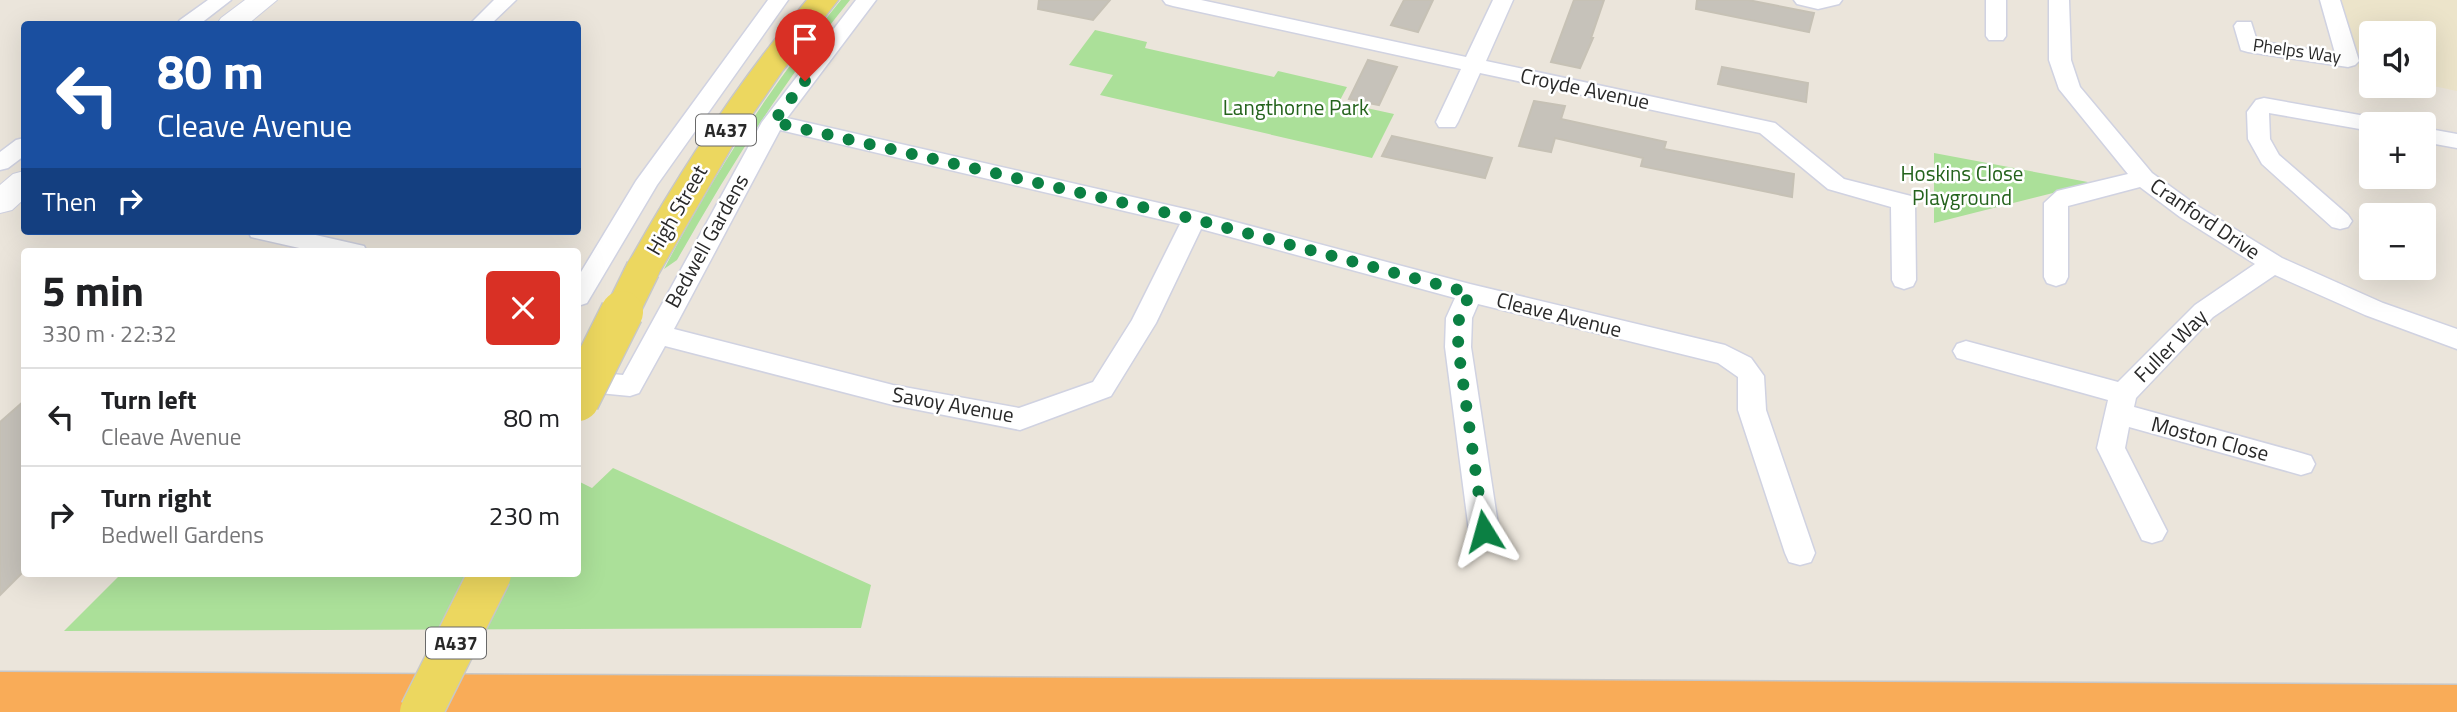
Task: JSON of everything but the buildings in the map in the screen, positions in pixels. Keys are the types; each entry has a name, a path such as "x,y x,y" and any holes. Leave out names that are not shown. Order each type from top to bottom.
{"highway":[{"path":"0,693 2457,707"}],"main road":[{"name":"High Street","path":"581,394 668,223 731,121 823,0"},
{"name":"A437","path":"421,712 488,577"}],"street":[{"path":"191,21 220,0"},
{"path":"235,21 263,0"},
{"path":"484,21 506,0"},
{"path":"581,292 648,181 778,0"},
{"name":"Bedwell Gardens","path":"581,381 631,386 656,334 773,122 866,0"},
{"name":"Croyde Avenue","path":"1173,0 1767,128 1836,184 1903,202 1904,280"},
{"path":"1447,122 1503,0"},
{"path":"1804,0 1818,3 1832,0"},
{"path":"1996,0 1996,36"},
{"name":"Cranford Drive","path":"2059,0 2060,61 2070,89 2144,178 2188,211 2273,264 2374,309 2457,338"},
{"name":"Phelps Way","path":"2244,26 2248,46 2348,61 2330,0"},
{"path":"2340,221 2270,159 2259,139 2258,112 2264,105 2359,122"},
{"name":"Cleave Avenue","path":"773,122 1194,219 1470,293 1725,355 1742,363 1751,375 1754,389 1752,410 1800,552"},
{"path":"2436,137 2457,141"},
{"path":"0,163 21,147"},
{"path":"2056,277 2056,203 2065,197 2144,178"},
{"path":"0,202 21,184"},
{"name":"Savoy Avenue","path":"656,334 893,395 1020,419 1102,389 1143,323 1194,219"},
{"path":"278,235 337,248"},
{"name":"Fuller Way","path":"2121,404 2204,311 2273,264"},
{"path":"1470,293 1459,318 1458,347 1484,531"},
{"name":"Moston Close","path":"1966,351 2301,464"},
{"path":"2121,404 2111,449 2152,531"}],"shaded area":[{"path":"2335,0 2457,0 2457,91 2436,87 2436,21 2359,21 2359,69"}],"green space":[{"path":"841,0 850,0 802,62 758,126 677,260 664,269 745,130 791,64"},
{"name":"Langthorne Park","path":"1095,30 1147,42 1145,48 1274,77 1278,71 1347,87 1339,102 1394,114 1372,158 1100,95 1113,75 1069,65"},
{"name":"Hoskins Close Playground","path":"1934,153 2093,183 1934,223"},
{"path":"613,468 871,585 861,628 64,631 118,577 581,577 581,482 592,488"}],"route":[{"path":"805,81 773,122 1194,219 1470,293 1459,318 1458,347 1484,531"}]}
